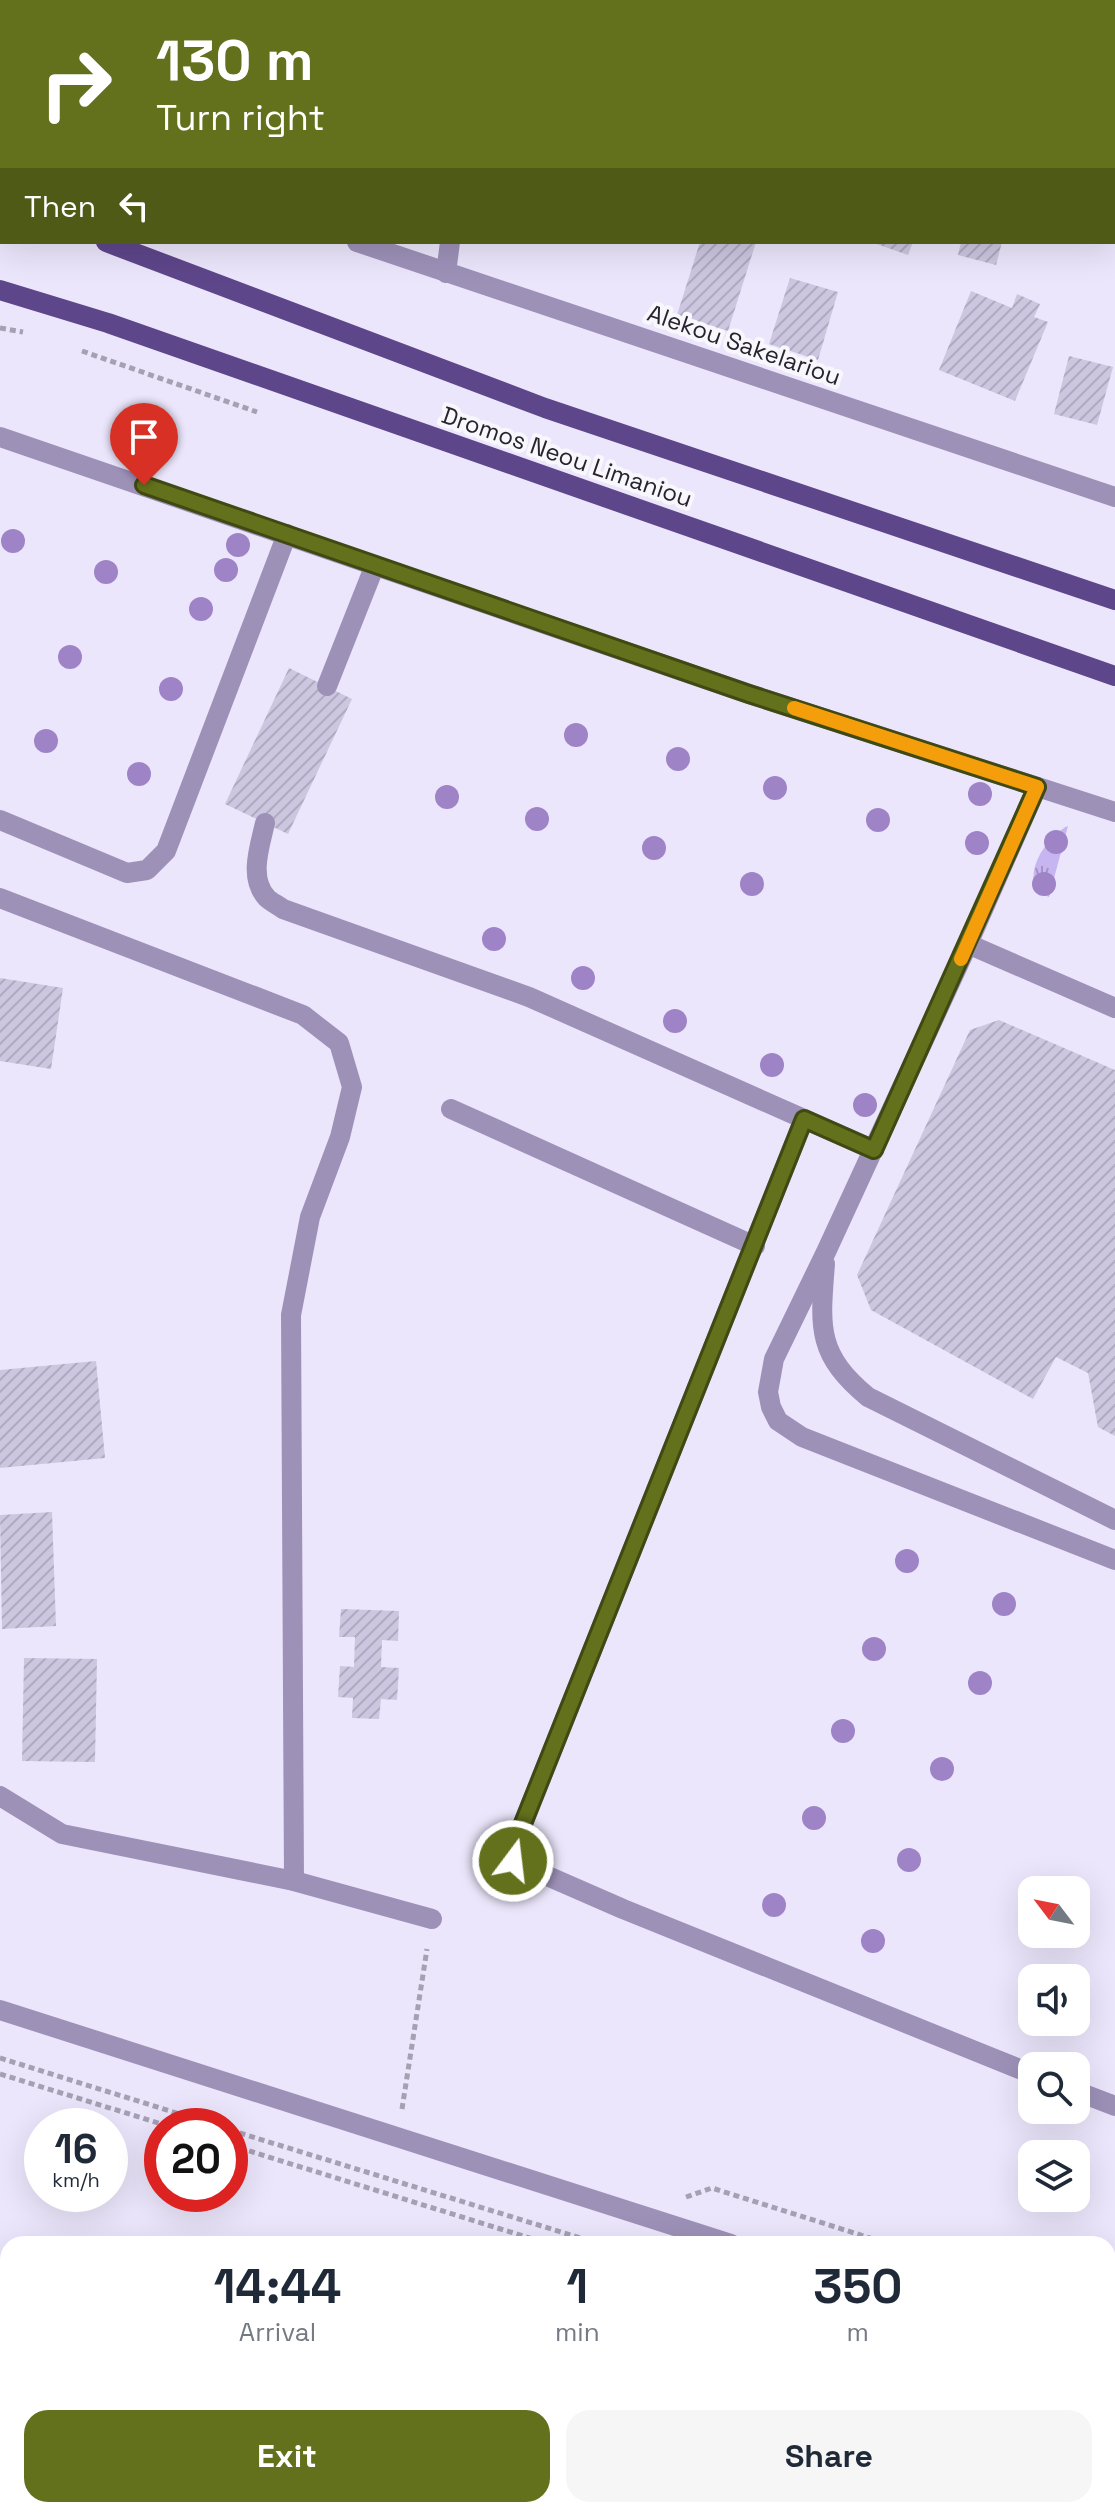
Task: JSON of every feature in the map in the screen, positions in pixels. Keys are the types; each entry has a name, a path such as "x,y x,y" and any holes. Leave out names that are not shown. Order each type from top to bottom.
{"main road":[{"name":"Dromos Neou Limaniou","path":"111,244 545,408 1115,600"},
{"name":"Dromos Neou Limaniou","path":"0,290 108,323 1115,676"}],"street":[{"name":"Alekou Sakelariou","path":"363,244 1115,497"},
{"path":"446,273 450,244"},
{"path":"0,437 749,694 1115,812"},
{"path":"0,820 127,873 147,870 166,851 287,534"},
{"path":"327,686 375,565"},
{"path":"1037,787 874,1150 774,1359 768,1392 778,1421 802,1437 1115,1560"},
{"path":"265,823 257,857 257,878 266,897 283,909 529,997 874,1150"},
{"path":"0,898 303,1015 339,1043 352,1087 340,1137 310,1217 291,1315 294,1881"},
{"path":"968,944 1115,1008"},
{"path":"451,1109 755,1246"},
{"path":"804,1119 512,1851 513,1861 623,1909 1018,2068"},
{"path":"826,1252 823,1332 829,1355 844,1377 881,1404 1115,1520"},
{"path":"0,1796 62,1834 294,1881 432,1919"},
{"path":"0,2010 706,2236"},
{"path":"1090,2096 1115,2106"}],"path":[{"path":"402,2110 432,1919"},
{"path":"0,2058 160,2108"},
{"path":"0,2074 144,2119"},
{"path":"248,2136 574,2236"},
{"path":"248,2151 523,2236"}],"green space":[{"path":"1068,826 1049,897 1039,891 1034,882 1037,860 1051,839"}],"building":[{"path":"699,244 755,244 728,331 677,315"},
{"path":"877,244 912,244 908,255"},
{"path":"961,244 1001,244 996,265 958,255"},
{"path":"790,278 838,292 818,360 769,344"},
{"path":"971,291 1012,308 1017,294 1040,304 1034,317 1048,322 1015,401 939,370"},
{"path":"1069,356 1113,367 1097,425 1054,414"},
{"path":"289,668 352,699 288,834 225,804"},
{"path":"0,978 63,988 51,1069 0,1061"},
{"path":"999,1020 1115,1070 1115,1436 1098,1427 1088,1373 1056,1357 1033,1399 871,1310 857,1275 970,1030"},
{"path":"96,1361 105,1458 0,1468 0,1370"},
{"path":"52,1512 56,1626 2,1629 0,1515"},
{"path":"341,1609 399,1611 398,1641 382,1640 381,1667 399,1668 397,1700 381,1699 379,1719 352,1718 353,1698 338,1697 340,1666 354,1667 355,1637 339,1637"},
{"path":"24,1658 97,1659 95,1762 22,1761"}],"slow traffic":[{"path":"794,708 1037,787 961,959"}],"route":[{"path":"144,485 749,694 1037,787 874,1150 804,1119 512,1851 513,1861"}]}
